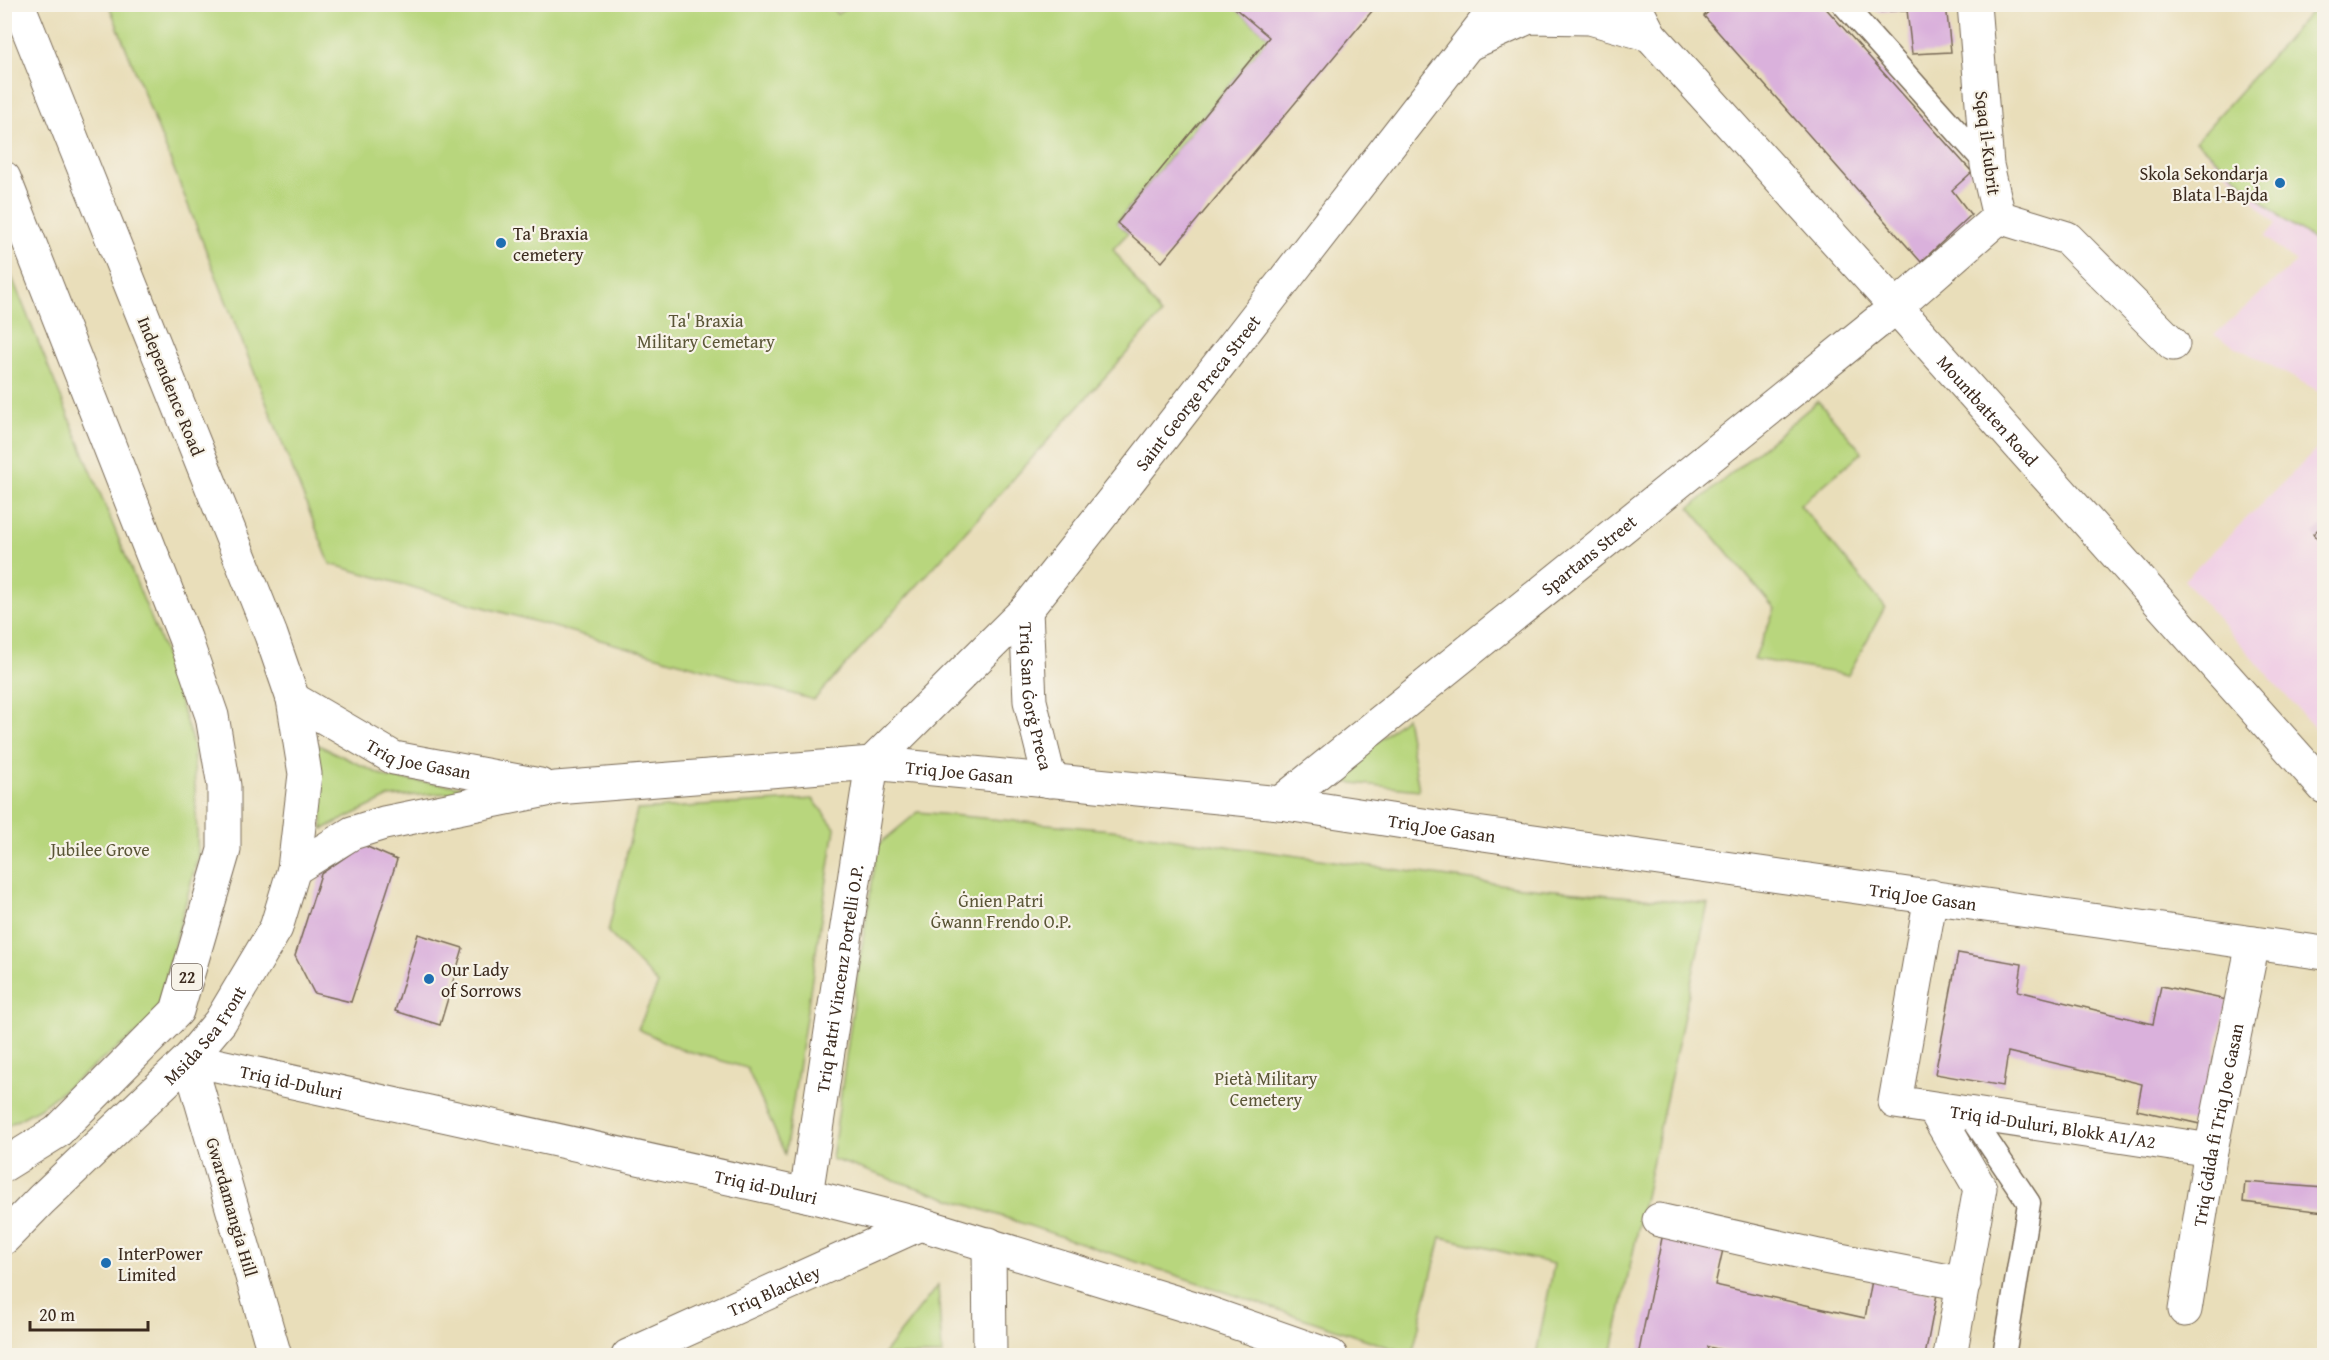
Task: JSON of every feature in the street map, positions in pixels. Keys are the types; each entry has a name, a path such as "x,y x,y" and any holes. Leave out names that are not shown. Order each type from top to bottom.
{"main road":[{"name":"Independence Road","path":"18,4 271,635 293,699 304,774"},
{"name":"Saint George Preca Street","path":"872,763 1026,610 1470,43 1498,4"},
{"name":"Mountbatten Road","path":"1634,4 1650,35 2325,787"},
{"name":"Sqaq il-Kubrit","path":"1896,307 1999,217 1987,165 1974,4"},
{"path":"1470,43 1529,17 1590,18 1650,35"},
{"name":"Msida Sea Front","path":"4,178 181,627 212,716 224,786 224,850 177,1011 57,1132 4,1165"},
{"path":"1999,217 2067,238 2174,344"},
{"name":"Spartans Street","path":"1280,803 1896,307"},
{"name":"Triq San Ġorġ Preca","path":"1026,610 1030,701 1050,781"},
{"name":"Triq Joe Gasan","path":"293,699 394,758 556,788"},
{"name":"Triq Joe Gasan","path":"294,869 352,833 373,826 556,788 872,763 1280,803 1462,831 2325,953"},
{"name":"Triq Patri Vincenz Portelli O.P.","path":"806,1195 872,763"},
{"name":"Msida Sea Front","path":"4,1238 189,1059 220,1022 276,928 294,869 304,774"},
{"name":"Triq id-Duluri, Blokk A1/A2","path":"1931,896 1895,1102 2211,1150"},
{"name":"Triq Ġdida fi Triq Joe Gasan","path":"2185,1310 2211,1150 2253,943"},
{"name":"Triq id-Duluri","path":"189,1059 806,1195 920,1224 1191,1306 1331,1356"},
{"name":"Gwardamangia Hill","path":"189,1059 275,1356"},
{"path":"1934,1109 1980,1188 1950,1356"},
{"path":"1659,1220 1819,1256 1964,1284"},
{"name":"Triq Blackley","path":"628,1356 920,1224"},
{"path":"989,1244 990,1356"}],"lane":[{"path":"1843,4 1987,165"},
{"path":"1970,1115 2029,1203 2004,1356"}],"shaded area":[{"name":"Skola Sekondarja Blata l-Bajda","path":"2318,5 2324,5 2324,394 2214,335 2296,262 2265,237 2276,224 2196,141"},
{"path":"2324,442 2324,739 2184,580"}],"green space":[{"name":"Ta' Braxia Military Cemetary","path":"828,4 837,14 853,4 1230,4 1269,37 1117,222 1128,233 1113,249 1161,315 814,700 330,564 109,5"},
{"name":"Skola Sekondarja Blata l-Bajda","path":"2318,4 2324,5 2324,247 2283,219 2196,141"},
{"name":"Jubilee Grove","path":"4,258 162,645 193,744 198,856 155,1019 40,1108 5,1127"},
{"path":"1818,401 1862,452 1800,505 1885,607 1848,675 1754,659 1775,609 1690,508"},
{"path":"1406,717 1419,790 1333,781"},
{"path":"316,744 388,778 493,790 389,797 323,829"},
{"path":"813,799 835,828 785,1154 747,1068 677,1048 638,1029 658,984 608,932 637,810"},
{"name":"Pietà Military Cemetery","path":"918,812 1111,830 1521,887 1708,904 1611,1355 1536,1355 1554,1264 1441,1237 1412,1355 832,1159 878,845"},
{"path":"938,1285 942,1355 883,1355"}],"building":[{"path":"1230,4 1378,4 1162,262 1117,223 1269,37"},
{"path":"1717,4 1822,4 1972,172 1952,190 1971,215 1921,262 1704,16"},
{"path":"1871,4 1946,4 1951,52 1912,54 1907,10 1877,12"},
{"path":"2324,524 2324,547 2313,534"},
{"path":"363,845 397,860 351,1002 314,993 295,956 321,874"},
{"name":"Our Lady of Sorrows","path":"418,934 463,948 440,1025 395,1011"},
{"path":"1958,953 2022,964 2018,991 2153,1024 2161,986 2227,1000 2200,1124 2137,1110 2142,1084 2008,1052 2003,1086 1935,1074"},
{"path":"2245,1182 2324,1188 2324,1212 2243,1202"},
{"path":"1663,1233 1724,1245 1715,1285 1865,1318 1872,1280 1937,1294 1925,1356 1749,1356 1708,1347 1706,1356 1638,1356"}],"place":[{"name":"Skola Sekondarja Blata l-Bajda","path":"2280,183"},
{"name":"Ta' Braxia cemetery","path":"501,243"},
{"name":"Our Lady of Sorrows","path":"429,979"},
{"name":"InterPower Limited","path":"106,1263"}],"park label":[{"name":"Ġnien Patri Ġwann Frendo O.P.","path":"1001,910"}]}
